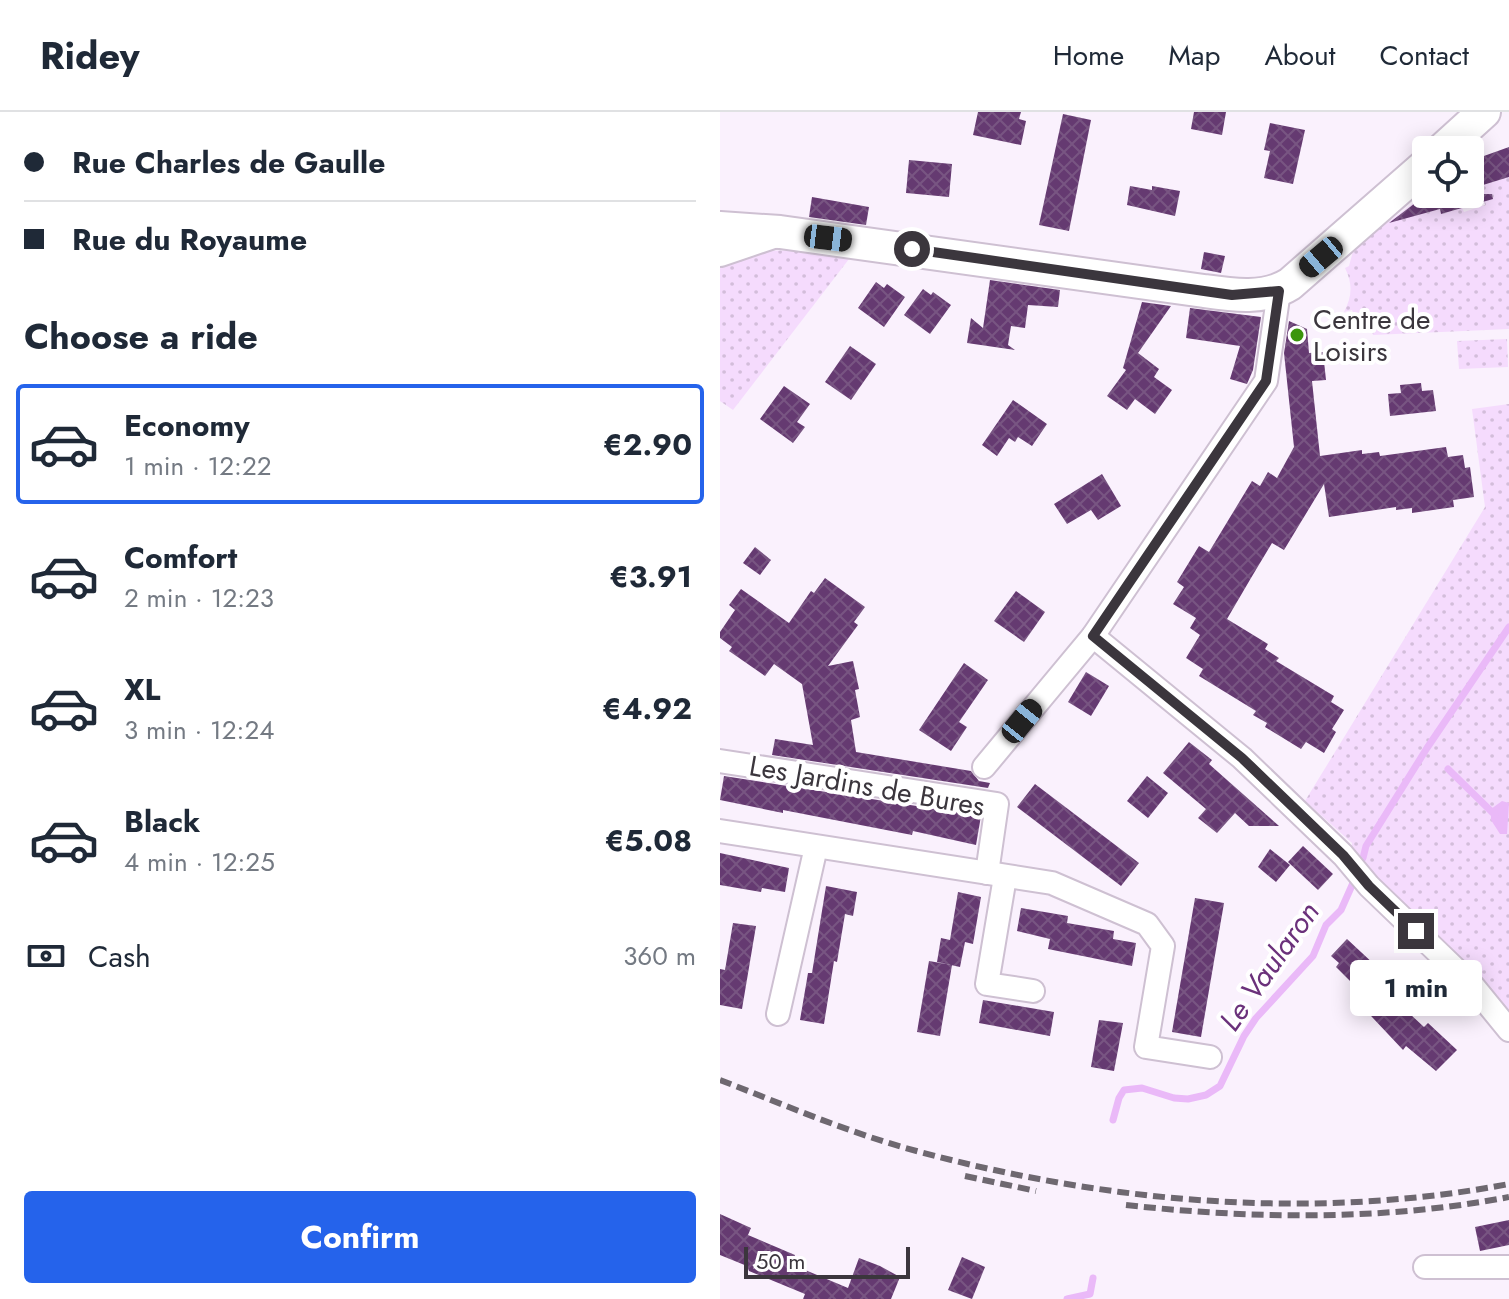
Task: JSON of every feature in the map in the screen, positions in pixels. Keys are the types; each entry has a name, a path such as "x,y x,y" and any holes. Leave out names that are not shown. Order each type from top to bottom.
{"main road":[{"path":"1457,136 1484,112"},
{"path":"720,228 780,232 1232,295 1279,291 1412,178"}],"street":[{"path":"720,252 780,232"},
{"path":"984,767 1093,636 1266,381 1279,291"},
{"path":"1093,636 1242,758 1473,986 1509,1030"},
{"name":"Les Jardins de Bures","path":"720,761 997,804 996,875 987,984 1033,991"},
{"path":"720,831 1052,883 1147,924 1163,946 1146,1047 1210,1057"},
{"path":"778,1014 816,847"},
{"path":"1425,1267 1509,1267"}],"shaded area":[{"path":"1509,177 1509,329 1373,335 1372,331 1357,324 1352,310 1344,312 1350,290 1345,268 1349,266 1353,251 1365,239 1412,204 1418,215 1440,209 1441,214 1462,208 1464,212 1484,208 1484,185"},
{"path":"792,250 849,259 733,410 720,401 720,262 766,251"},
{"path":"1507,339 1508,367 1459,369 1457,341"},
{"path":"1509,404 1509,1011 1495,1002 1352,860 1352,843 1305,801 1485,507 1472,409"},
{"path":"1502,801 1509,803 1507,834 1500,834 1491,820 1491,809"}],"building":[{"path":"978,112 1021,112 1019,119 1026,121 1021,145 973,135"},
{"path":"1194,112 1226,112 1222,135 1191,129"},
{"path":"1063,114 1091,120 1069,231 1039,225"},
{"path":"1270,123 1305,130 1293,184 1264,178 1270,151 1264,150"},
{"path":"1509,147 1509,177 1484,185 1484,156"},
{"path":"909,160 952,164 949,197 906,193"},
{"path":"1130,186 1180,191 1175,216 1127,205"},
{"path":"1484,194 1492,194 1493,199 1484,202"},
{"path":"812,197 869,207 866,225 809,217"},
{"path":"1412,205 1412,208 1462,208 1441,214 1440,209 1389,223"},
{"path":"1204,252 1225,256 1221,273 1201,269"},
{"path":"990,280 1060,290 1058,307 1028,305 1025,328 1011,326 1008,345 1015,350 967,343 971,318 983,328"},
{"path":"876,282 884,288 887,284 905,297 884,327 858,308"},
{"path":"923,289 951,305 930,334 904,315"},
{"path":"1142,302 1171,306 1138,353 1159,369 1154,377 1172,390 1155,414 1135,399 1127,410 1107,396 1126,370 1123,368"},
{"path":"1190,308 1261,317 1253,370 1247,384 1230,379 1240,346 1186,338"},
{"path":"1289,321 1307,329 1309,353 1323,352 1326,380 1312,381 1320,456 1362,450 1362,454 1379,452 1380,456 1446,447 1448,457 1463,455 1465,468 1470,467 1474,497 1453,500 1454,507 1412,513 1412,508 1396,510 1396,507 1329,517 1324,484 1284,550 1272,543 1251,578 1227,619 1268,644 1265,649 1279,658 1276,661 1334,696 1331,702 1344,710 1332,729 1336,732 1324,753 1306,742 1301,749 1265,727 1267,723 1253,715 1256,711 1199,676 1203,669 1186,658 1200,635 1190,628 1196,618 1173,604 1184,587 1177,582 1199,546 1209,552 1252,481 1260,486 1268,472 1277,478 1294,447 1284,353"},
{"path":"850,346 876,364 851,400 825,382"},
{"path":"1421,383 1422,391 1433,390 1436,411 1390,416 1388,394 1401,393 1400,385"},
{"path":"784,386 810,404 797,422 805,427 793,443 760,419"},
{"path":"1013,400 1047,424 1032,446 1018,437 1015,442 1009,438 997,456 982,445"},
{"path":"1102,474 1121,506 1098,520 1091,510 1067,524 1054,504"},
{"path":"755,547 771,560 760,575 743,563"},
{"path":"825,578 865,607 854,622 858,625 828,666 853,661 859,689 855,690 860,717 851,720 856,752 971,771 979,781 990,783 988,788 772,755 775,739 813,745 802,684 774,664 765,676 729,651 732,647 720,638 720,632 735,610 729,605 741,589 789,623 811,591 814,593"},
{"path":"1016,591 1045,612 1024,642 994,621"},
{"path":"964,663 988,680 959,722 967,727 951,751 919,730"},
{"path":"1086,672 1109,686 1091,716 1068,702"},
{"path":"1189,742 1212,760 1209,764 1279,826 1249,826 1235,813 1217,833 1198,818 1206,809 1163,773"},
{"path":"724,776 981,816 976,845 913,831 912,835 720,800"},
{"path":"1147,776 1168,793 1148,818 1127,801"},
{"path":"1035,784 1139,863 1121,886 1017,807"},
{"path":"1303,846 1333,874 1318,890 1288,862"},
{"path":"1270,849 1290,865 1276,882 1258,867"},
{"path":"720,853 789,868 785,892 762,888 761,892 720,885"},
{"path":"826,886 857,892 853,916 845,914 824,1024 800,1020 808,973 812,973"},
{"path":"958,892 981,897 973,944 965,942 960,967 937,962 941,938 950,940"},
{"path":"1195,898 1224,903 1201,1037 1172,1032"},
{"path":"1021,908 1068,916 1067,923 1114,931 1113,939 1136,943 1132,966 1048,949 1050,939 1017,931"},
{"path":"733,923 756,926 742,1009 720,1005 720,969 725,970"},
{"path":"1347,939 1376,966 1373,969 1400,997 1396,1001 1424,1027 1428,1023 1457,1050 1436,1071 1406,1046 1403,1050 1357,1001 1361,997 1353,990 1356,987 1336,967 1339,963 1331,956"},
{"path":"929,961 952,965 940,1036 917,1032"},
{"path":"983,1000 1054,1012 1050,1036 979,1023"},
{"path":"1099,1020 1123,1023 1114,1071 1091,1067"},
{"path":"720,1214 751,1228 748,1235 795,1255 791,1264 848,1288 859,1258 880,1266 900,1277 891,1299 803,1299 805,1294 749,1271 747,1266 720,1255"},
{"path":"1509,1220 1509,1245 1480,1251 1475,1227"},
{"path":"962,1257 985,1267 972,1299 948,1290"}],"waterway":[{"name":"Le Vaularon","path":"1363,858 1366,846 1427,748 1509,627"},
{"path":"1448,769 1495,815"},
{"name":"Le Vaularon","path":"1113,1120 1124,1090 1142,1088 1188,1099 1206,1095 1220,1086 1244,1036 1256,1018 1313,956 1326,925 1341,910 1353,883"},
{"name":"Le Vaularon","path":"1067,1299 1090,1294 1093,1278"}],"railway":[{"path":"720,1080 902,1147 976,1166 1127,1193 1280,1203 1357,1202 1433,1196 1509,1184"},
{"path":"965,1176 1036,1191"},
{"path":"1126,1205 1270,1215 1366,1214 1509,1197"}],"place":[{"name":"Centre de Loisirs","path":"1297,335"}],"route":[{"path":"912,249 1232,295 1279,291 1266,381 1093,636 1242,758 1343,855 1369,886 1416,931"}]}
